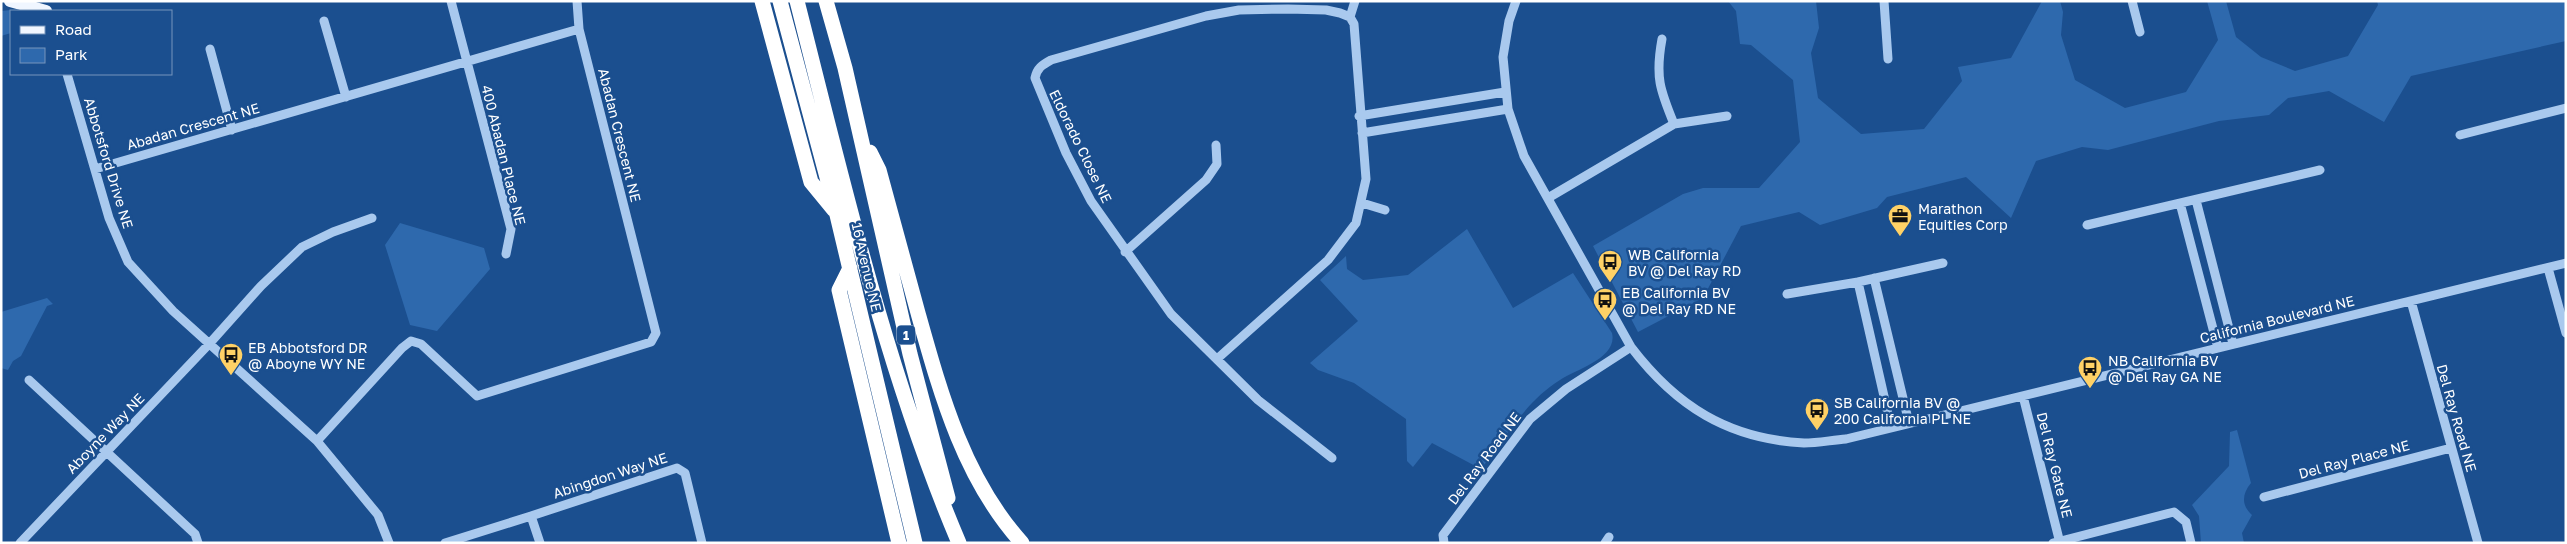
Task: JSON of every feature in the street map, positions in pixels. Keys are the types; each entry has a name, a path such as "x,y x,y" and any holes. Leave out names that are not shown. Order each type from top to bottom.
{"highway":[{"path":"762,1 811,182 837,215"},
{"name":"16 Avenue NE","path":"780,1 837,215 915,543"},
{"path":"797,1 879,310 931,478 960,543"},
{"name":"16 Avenue NE","path":"826,1 858,126 910,354 960,543"},
{"path":"858,126 879,170 922,328 957,440 981,486 1022,543"},
{"path":"850,268 839,290 899,543"}],"main road":[{"path":"10,1 44,10"}],"street":[{"name":"400 Abadan Place NE","path":"451,1 511,229 506,254"},
{"path":"577,1 579,29"},
{"path":"1216,359 1328,260 1356,223 1366,179 1360,116 1356,31 1350,18 1355,1"},
{"name":"California Boulevard NE","path":"1516,1 1509,21 1503,57 1508,109 1524,156 1631,347 1652,375 1685,403 1719,424 1750,435 1806,443 1846,439 2566,263"},
{"path":"1884,1 1888,59"},
{"path":"2132,1 2140,32"},
{"name":"Eldorado Close NE","path":"1332,458 1258,400 1171,314 1125,252 1091,201 1036,84 1036,71 1041,65 1206,16 1239,10 1288,8 1326,10 1340,13 1350,18"},
{"path":"324,21 346,97"},
{"name":"Abadan Crescent NE","path":"95,169 579,29 656,333 651,342 477,396 421,344 411,341 402,348 317,441"},
{"path":"1662,39 1657,66 1659,82 1674,124"},
{"path":"210,49 232,130"},
{"name":"Abbotsford Drive NE","path":"67,75 109,218 128,262 173,311 317,441 378,515 389,543"},
{"path":"1360,116 1505,92"},
{"path":"2460,135 2566,108"},
{"path":"1362,133 1508,109"},
{"path":"1548,198 1674,124 1727,116"},
{"path":"1125,252 1206,180 1217,164 1216,145"},
{"path":"2087,225 2320,170"},
{"path":"2196,200 2233,344"},
{"path":"1362,203 1385,210"},
{"path":"2180,204 2218,348"},
{"name":"Aboyne Way NE","path":"20,543 210,343 261,286 302,247 333,232 372,218"},
{"path":"1787,294 1858,282 1943,263"},
{"path":"2548,268 2566,333"},
{"path":"1874,278 1909,423"},
{"path":"1858,282 1891,427"},
{"name":"Del Ray Road NE","path":"2411,301 2478,543"},
{"name":"Del Ray Road NE","path":"1444,543 1443,535 1530,419 1566,389 1631,347"},
{"path":"28,380 195,534 198,543"},
{"name":"Del Ray Gate NE","path":"2023,396 2057,542"},
{"name":"Del Ray Place NE","path":"2264,498 2451,448"},
{"name":"Abingdon Way NE","path":"531,516 677,468 685,474 702,543"},
{"path":"2057,542 2174,512 2186,522 2191,543"},
{"path":"445,543 531,516 540,543"}],"green space":[{"path":"1728,1 1816,1 1819,28 1811,53 1818,98 1861,134 1924,129 1962,81 1958,67 2011,58 2042,1 2060,1 2063,12 2061,35 2075,80 2125,108 2186,92 2218,40 2207,1 2226,1 2236,37 2261,57 2295,71 2348,56 2378,5 2377,1 2566,1 2566,41 2411,76 2384,122 2329,91 2288,98 2269,115 2219,121 2108,150 2082,147 2036,161 2011,218 1966,177 1887,197 1877,208 1820,225 1799,212 1741,226 1703,298 1638,332 1593,246 1683,194 1703,188 1759,188 1800,142 1793,80 1751,45 1740,44 1736,11"},
{"path":"10,10 10,33 1,36 1,11"},
{"path":"400,223 484,248 490,269 437,331 410,325 385,245"},
{"path":"1467,229 1513,308 1573,273 1612,333 1612,342 1609,349 1595,362 1560,380 1537,398 1481,469 1432,443 1413,467 1407,461 1406,419 1354,383 1318,370 1310,363 1358,321 1320,280 1346,256 1347,269 1363,280 1408,275"},
{"path":"47,298 53,304 47,306 21,356 13,361 8,370 1,368 1,312"},
{"path":"2237,430 2251,483 2244,495 2244,503 2252,515 2242,533 2244,543 2201,543 2199,516 2192,505 2229,466 2230,432"}],"place":[{"name":"Marathon Equities Corp","path":"1900,237"},
{"name":"WB California BV @ Del Ray RD","path":"1610,283"},
{"name":"EB California BV @ Del Ray RD NE","path":"1605,321"},
{"name":"EB Abbotsford DR @ Aboyne WY NE","path":"231,376"},
{"name":"NB California BV @ Del Ray GA NE","path":"2090,389"},
{"name":"SB California BV @ 200 California PL NE","path":"1817,431"}]}
